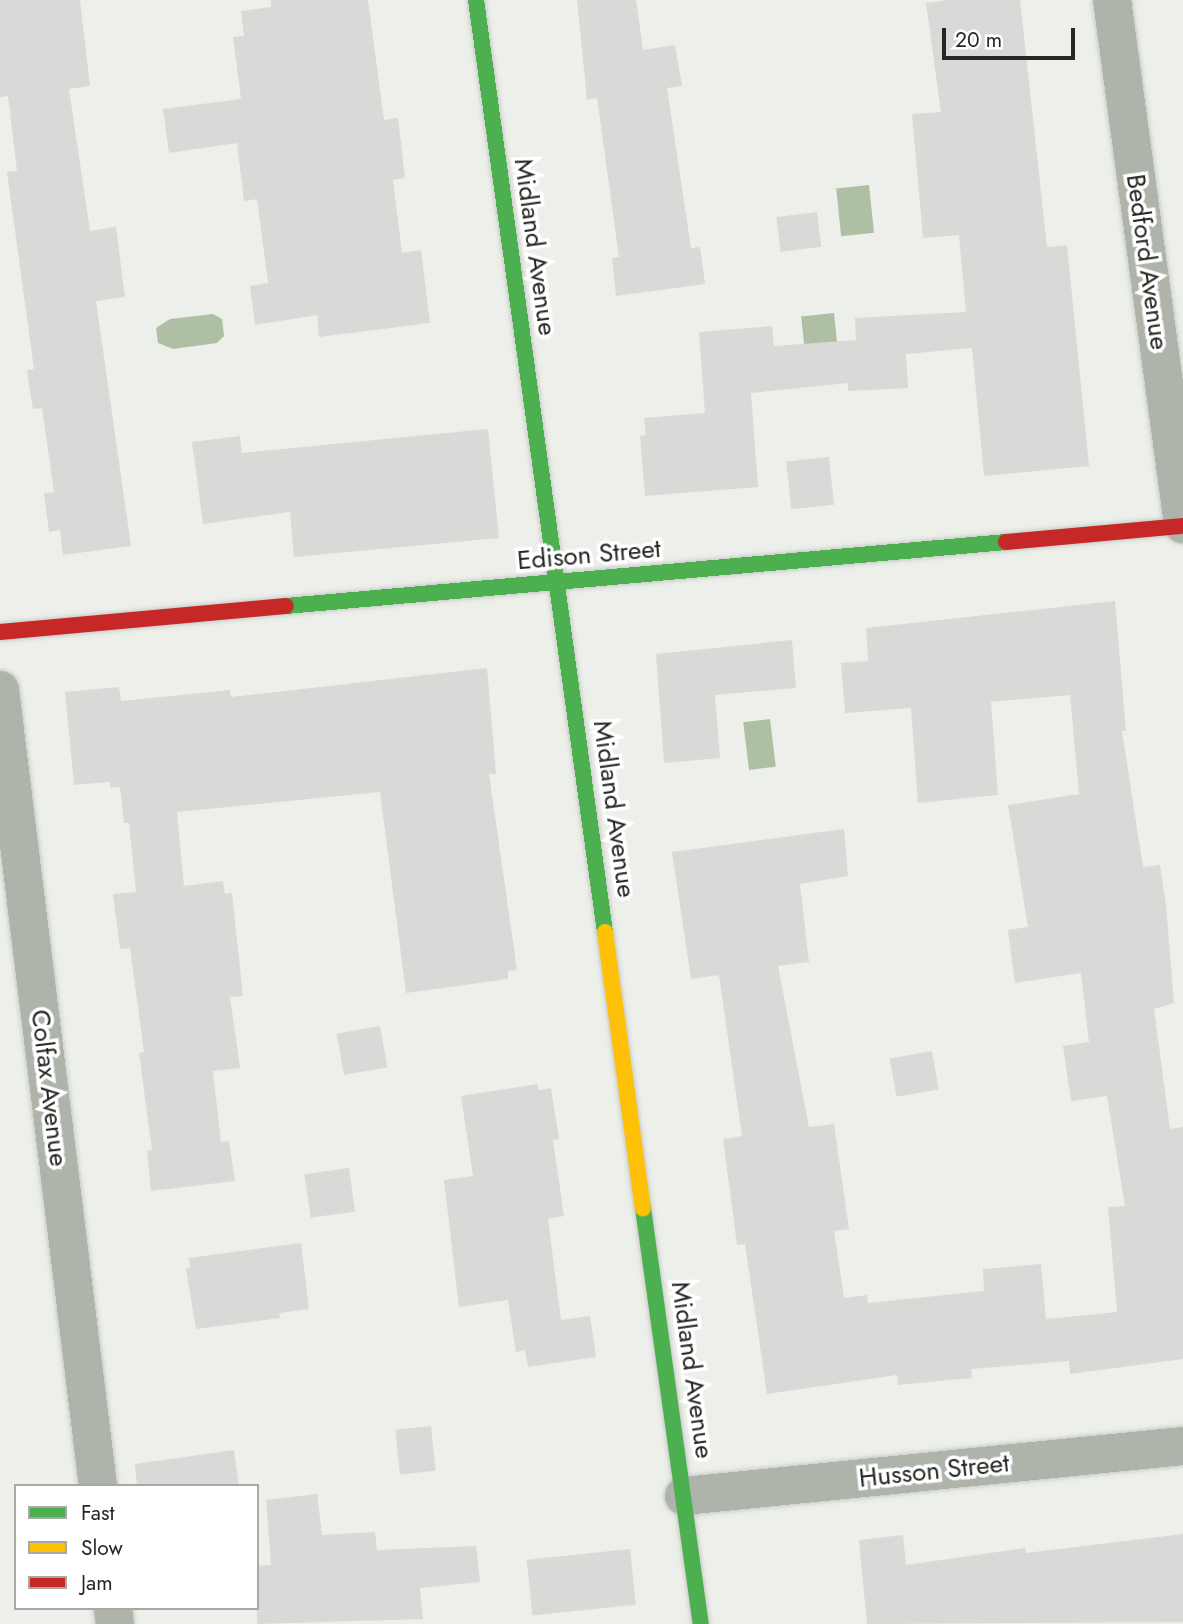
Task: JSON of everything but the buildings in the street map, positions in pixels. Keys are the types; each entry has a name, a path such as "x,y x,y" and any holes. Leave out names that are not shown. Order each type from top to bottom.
{"street":[{"name":"Midland Avenue","path":"476,0 701,1624"},
{"name":"Bedford Avenue","path":"1112,0 1183,525"},
{"name":"Edison Street","path":"0,632 1183,525"},
{"name":"Colfax Avenue","path":"0,690 98,1484"},
{"name":"Husson Street","path":"684,1496 1183,1446"}],"shaded area":[{"path":"869,185 874,233 841,236 836,188"},
{"path":"834,313 840,368 807,371 801,316"},
{"path":"213,314 222,319 224,336 217,343 173,349 158,343 156,328 170,319"},
{"path":"770,719 776,767 749,770 743,722"}],"traffic: fast":[{"path":"476,0 605,932"},
{"path":"286,606 1006,542"},
{"path":"643,1208 701,1624"}],"traffic: slow":[{"path":"605,932 643,1208"}],"traffic: jam":[{"path":"1006,542 1183,526"},
{"path":"0,632 286,606"}]}
